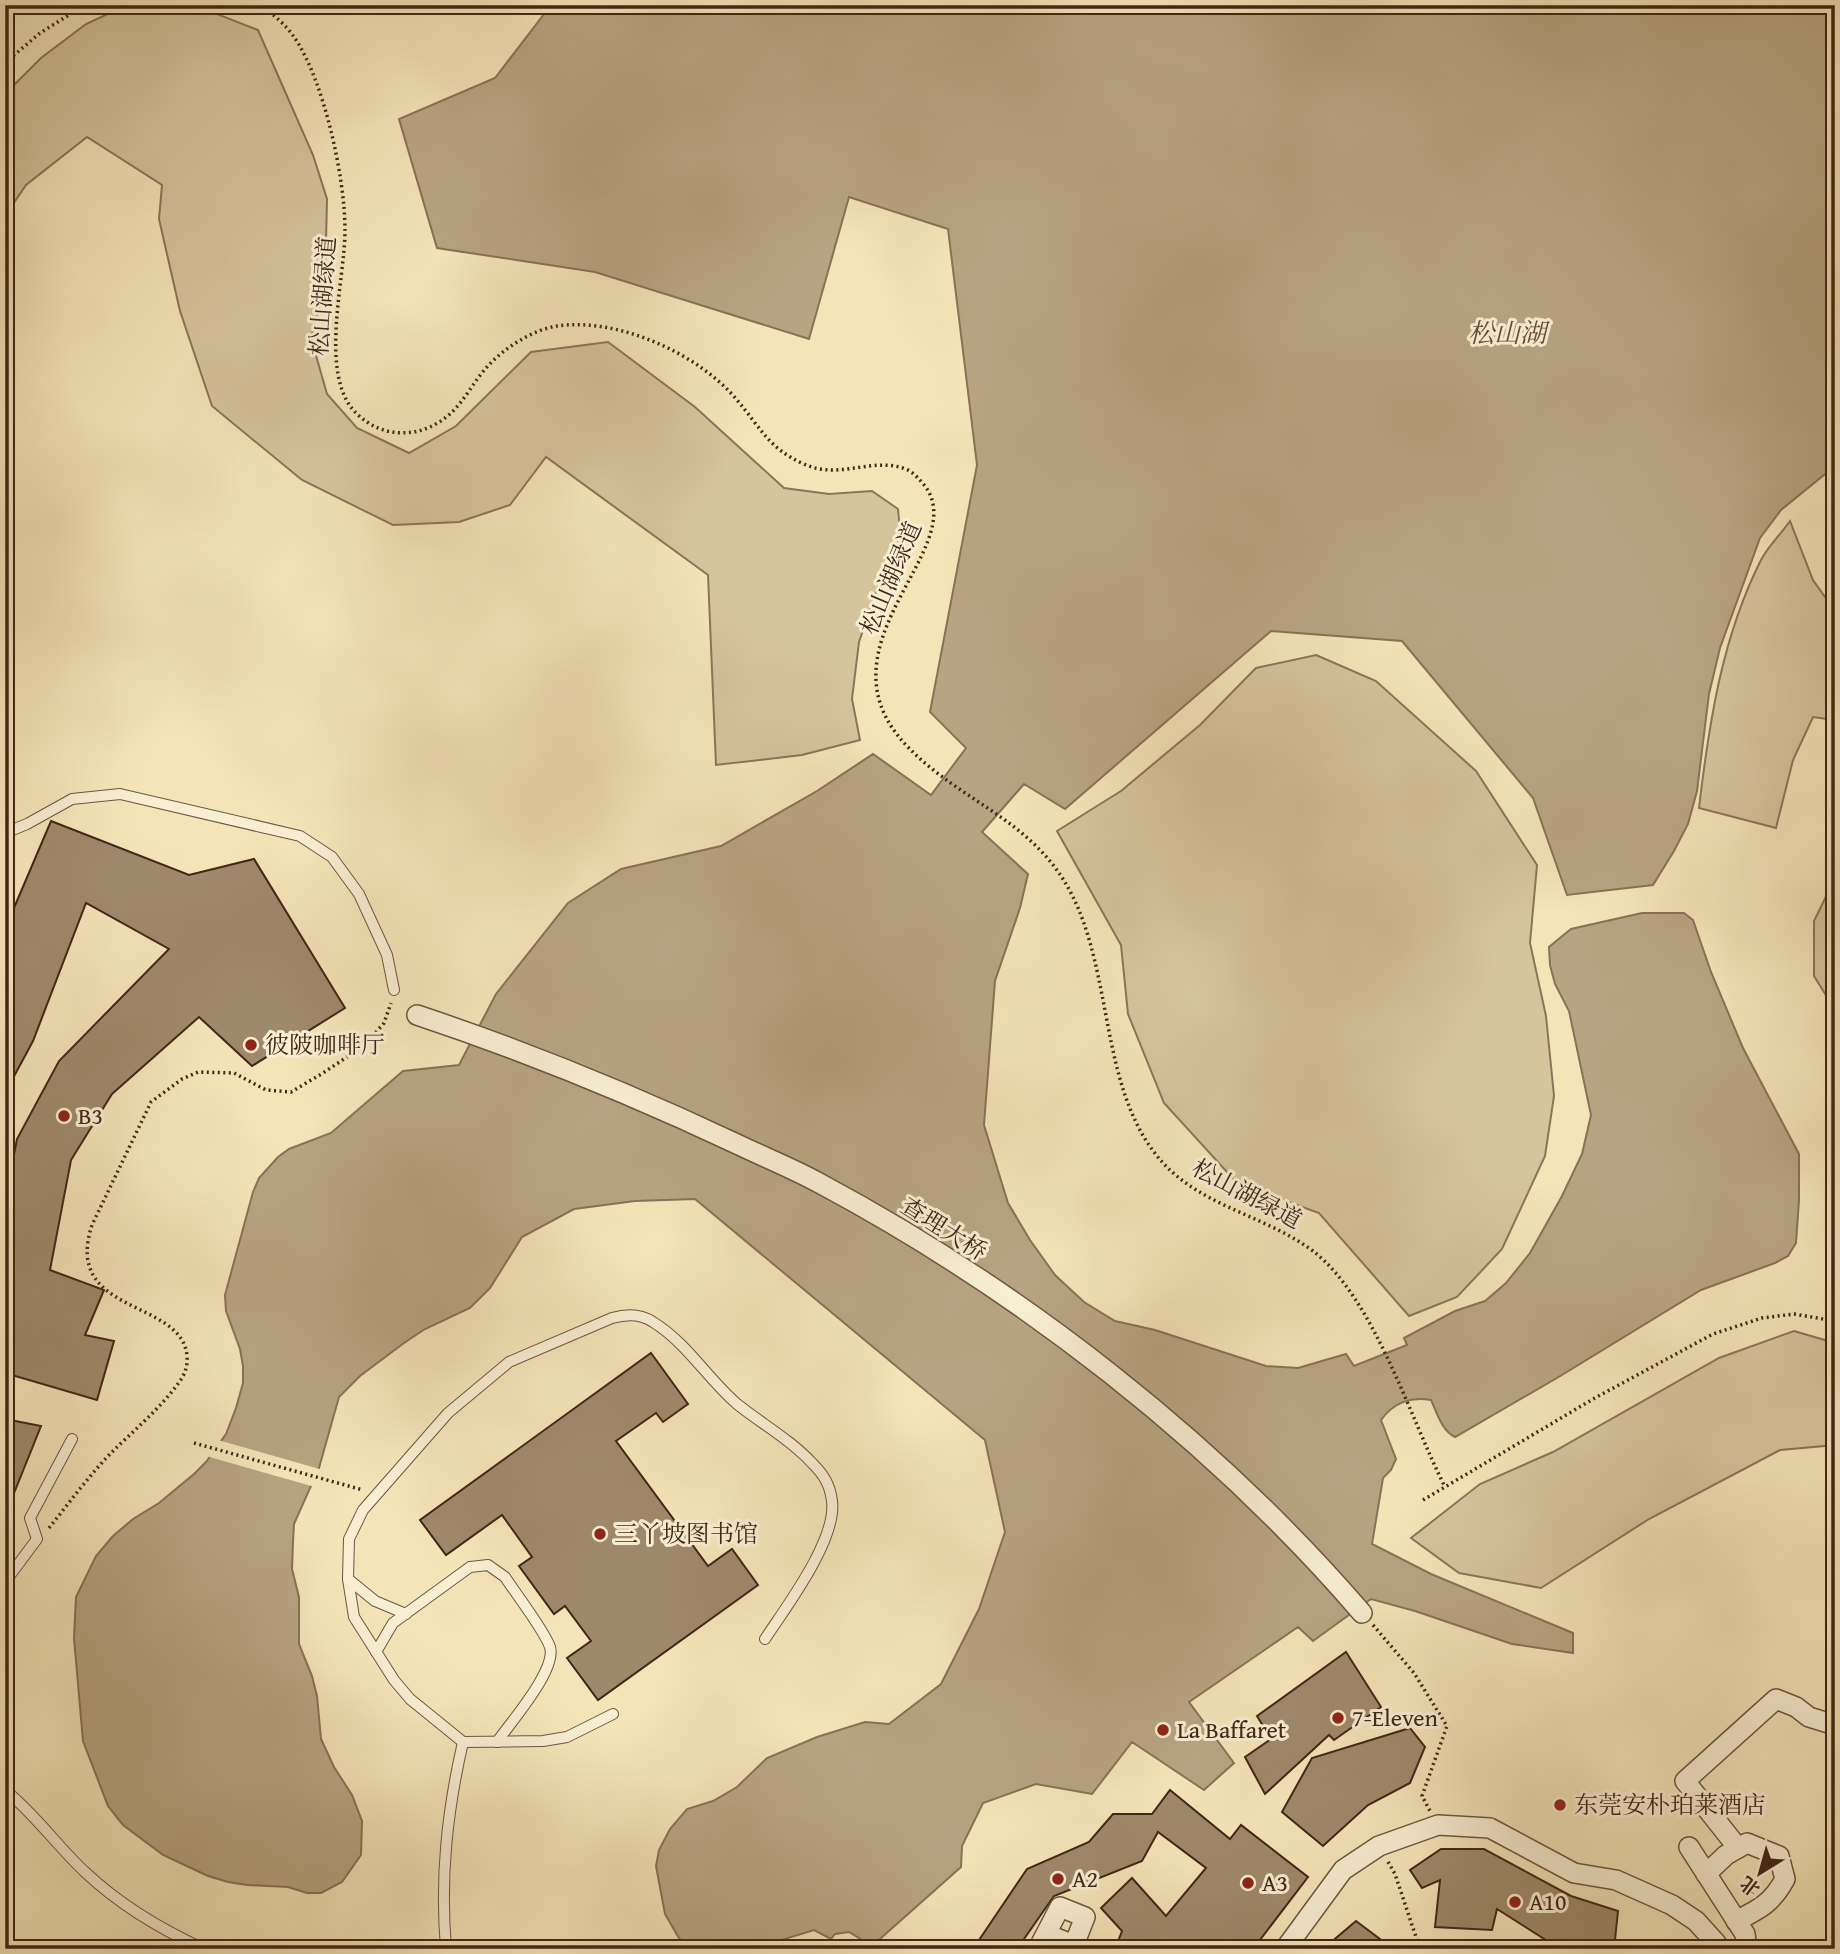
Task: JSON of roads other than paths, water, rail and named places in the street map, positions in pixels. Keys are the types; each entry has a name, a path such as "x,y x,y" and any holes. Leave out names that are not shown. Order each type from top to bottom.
{"street":[{"name":"查理大桥","path":"417,1015 509,1046 640,1100 820,1183 912,1236 1015,1304 1104,1370 1217,1463 1314,1557 1362,1613"},
{"path":"1738,1848 1685,1781 1776,1699 1796,1707 1809,1717 1835,1725"},
{"path":"1284,1949 1343,1870 1379,1846 1438,1825 1490,1828 1574,1872 1616,1880 1672,1905 1696,1922 1716,1943 1716,1949"},
{"path":"1706,1874 1727,1855 1747,1843 1779,1856 1785,1879 1774,1898 1736,1921"},
{"path":"1689,1847 1745,1934 1746,1949"},
{"path":"1060,1908 1085,1917 1078,1947 1042,1942 1060,1908"}],"lane":[{"path":"5,833 72,799 120,794 300,836 332,857 359,894 387,955 394,990"},
{"path":"613,1714 567,1737 543,1741 463,1742 410,1699 394,1680 354,1616 348,1579 349,1539 363,1510 448,1413 509,1362 576,1331 629,1314 650,1320 677,1340 736,1402 812,1463 828,1481 832,1504 825,1538 804,1579 765,1639"},
{"path":"5,1582 37,1539 30,1518 72,1439"},
{"path":"376,1652 393,1623 470,1567 488,1565 505,1577 547,1642 551,1657 549,1666 497,1742"},
{"path":"348,1579 375,1601 406,1614"},
{"path":"446,1949 443,1915 444,1855 451,1795 463,1742"},
{"path":"5,1790 85,1873 118,1900 150,1922 204,1949"}],"water":[{"name":"松山湖","path":"551,5 1835,5 1835,466 1781,510 1760,538 1720,648 1709,694 1697,791 1688,824 1653,885 1567,895 1533,798 1402,641 1271,631 1065,809 1024,784 982,832 1028,874 1020,908 995,981 984,1125 1008,1203 1030,1240 1055,1275 1084,1302 1115,1321 1155,1330 1266,1366 1298,1368 1346,1354 1354,1366 1407,1345 1404,1338 1455,1311 1485,1301 1506,1283 1530,1253 1582,1154 1591,1115 1569,1011 1555,984 1549,947 1571,929 1642,913 1684,913 1693,920 1711,972 1743,1048 1799,1154 1796,1243 1788,1256 1701,1290 1455,1437 1443,1426 1431,1400 1403,1402 1391,1409 1381,1420 1396,1459 1383,1478 1372,1544 1431,1574 1573,1633 1573,1653 1512,1644 1371,1599 1313,1641 1298,1627 1189,1702 1234,1763 1204,1790 1132,1742 1092,1794 1036,1784 983,1803 962,1846 961,1867 872,1946 849,1932 835,1934 831,1939 814,1930 752,1949 691,1949 679,1938 665,1914 656,1866 659,1850 670,1829 687,1809 713,1801 737,1787 767,1758 817,1737 865,1722 889,1724 941,1684 979,1609 1005,1532 985,1440 695,1199 635,1201 574,1209 522,1237 490,1288 470,1308 425,1329 404,1343 360,1376 339,1397 319,1468 294,1524 292,1569 299,1597 299,1644 317,1696 321,1739 334,1767 352,1795 362,1821 361,1855 342,1882 321,1893 307,1893 288,1887 247,1885 208,1876 163,1855 123,1825 108,1806 83,1741 74,1638 76,1597 96,1556 113,1536 194,1474 226,1434 243,1383 243,1366 240,1349 226,1311 225,1295 259,1178 289,1149 331,1133 403,1071 459,1065 496,994 568,903 621,869 721,846 817,791 873,754 931,795 966,748 930,712 977,465 948,229 849,197 809,339 595,272 437,248 399,119 495,78"}],"place":[{"name":"彼陂咖啡厅","path":"251,1045"},
{"name":"B3","path":"64,1116"},
{"name":"三丫坡图书馆","path":"600,1534"},
{"name":"7-Eleven","path":"1338,1718"},
{"name":"La Baffaret","path":"1163,1730"},
{"name":"东莞安朴珀莱酒店","path":"1560,1805"},
{"name":"A2","path":"1058,1879"},
{"name":"A3","path":"1248,1883"},
{"name":"A10","path":"1515,1902"}]}
